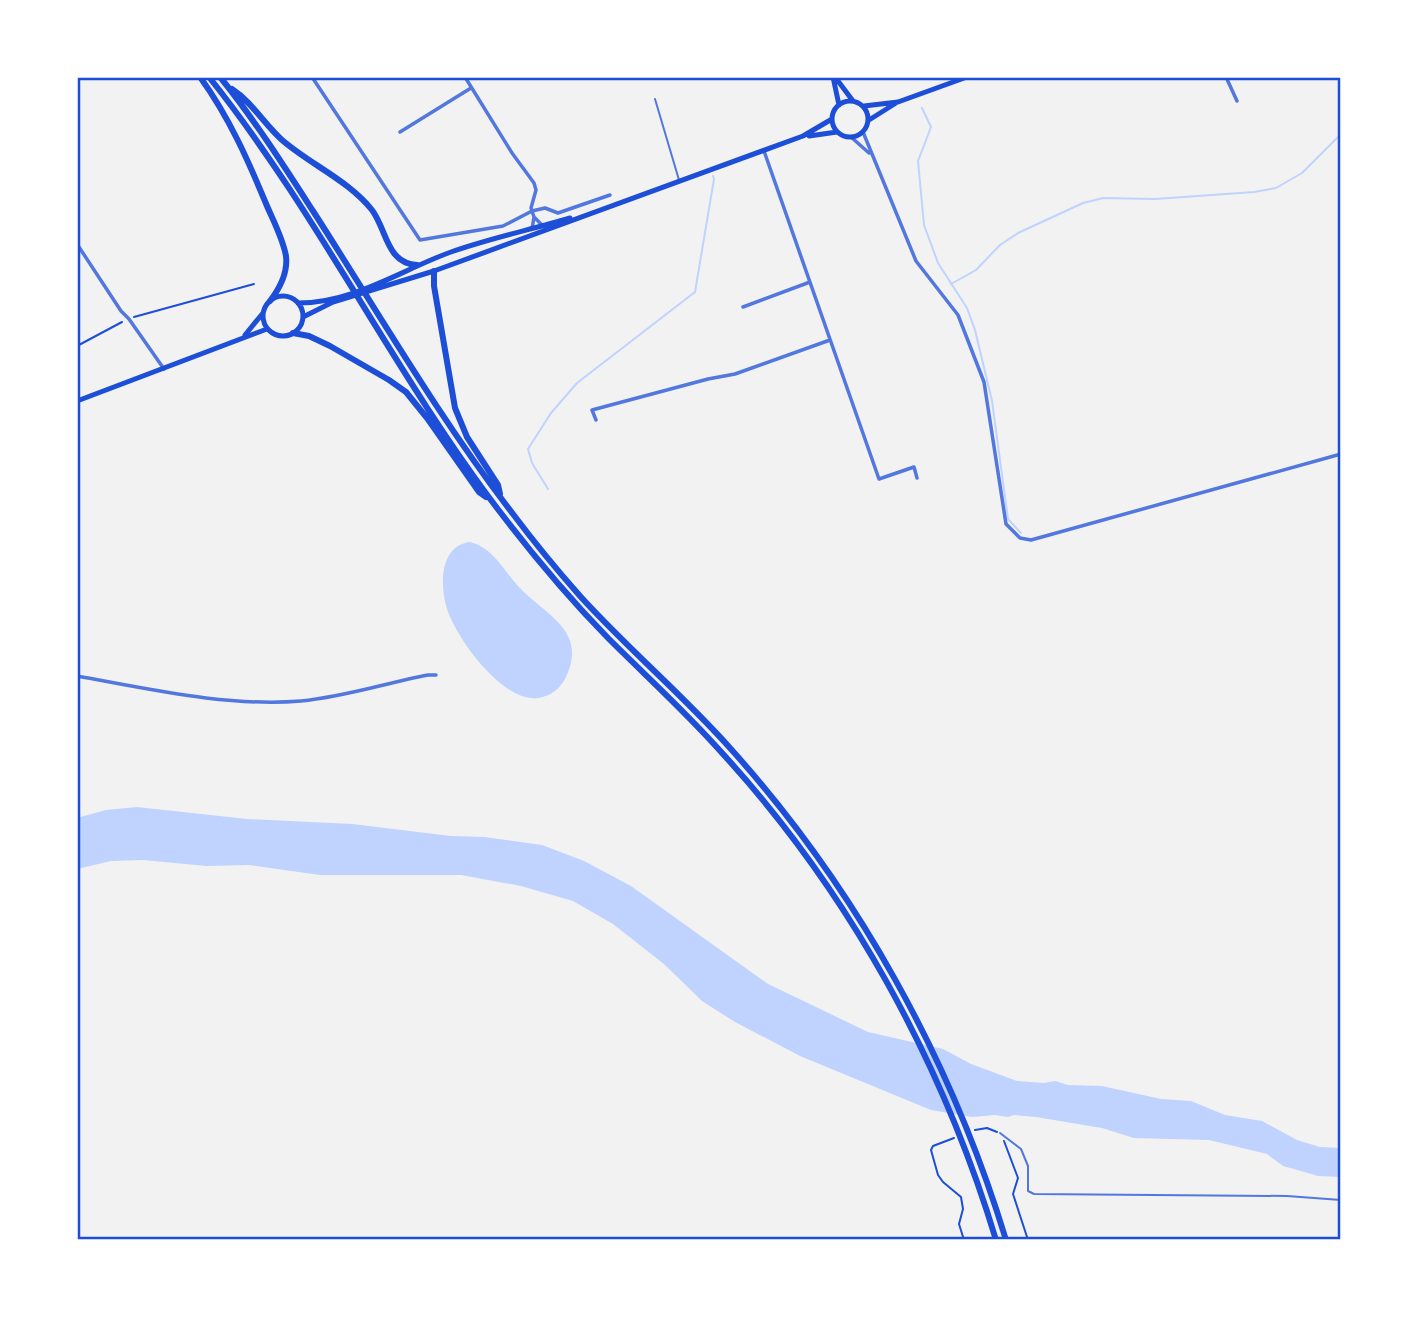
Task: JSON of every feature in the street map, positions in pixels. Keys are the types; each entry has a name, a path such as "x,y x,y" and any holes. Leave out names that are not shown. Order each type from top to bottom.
{"highway":[{"path":"200,77 225,114 281,239 286,257 284,278 270,300"},
{"path":"209,77 267,155 491,500 565,591 700,728 781,822 838,903 904,1016 936,1082 963,1146 996,1240"},
{"path":"220,77 274,151 449,422 502,499 582,597 706,722 768,792 845,897 912,1011 972,1143 1006,1240"},
{"path":"228,86 242,96 265,125 285,143 361,197 374,214 392,253 399,261 417,265"},
{"path":"434,271 434,286 455,408 467,437 498,485 502,499"},
{"path":"293,333 309,336 330,346 398,386 427,418 479,492 491,500"}],"main road":[{"path":"834,77 853,101 863,106 898,102"},
{"path":"244,337 270,300 288,297 298,303 333,300 434,271 803,136 832,119 839,105 834,77"},
{"path":"803,136 837,132 851,137 863,132 869,120 898,102 967,77"},
{"path":"839,105 853,101"},
{"path":"863,106 869,120"},
{"path":"832,119 837,132"},
{"path":"373,289 417,265 493,237 544,226 620,203"},
{"path":"303,317 333,300"},
{"path":"77,401 267,329 282,336 293,333 302,324 303,317 298,303"},
{"path":"263,313 267,329"}],"street":[{"path":"312,77 420,240 503,226 532,211 545,208 558,213 610,195"},
{"path":"465,77 534,183 536,190 532,229"},
{"path":"1226,77 1237,101"},
{"path":"400,132 471,88"},
{"path":"863,132 870,155 916,261 958,315 984,382 1006,524 1020,538 1031,540 1341,454"},
{"path":"851,137 870,155"},
{"path":"764,150 879,479 914,467 917,478"},
{"path":"534,217 544,226"},
{"path":"77,244 121,311 164,369"},
{"path":"743,307 810,282"},
{"path":"596,420 592,410 735,374 830,340"},
{"path":"77,676 215,698 300,701 436,675"}],"lane":[{"path":"655,99 679,181"},
{"path":"1000,1133 1021,1149 1028,1167 1028,1191 1034,1194 1287,1196 1341,1200"}],"path":[{"path":"77,346 129,319 254,284"}],"water":[{"path":"469,542 491,554 519,587 551,615 568,635 572,647 571,661 564,681 551,694 538,698 524,697 496,680 471,652 452,622 443,590 444,569 452,551"},
{"path":"137,807 247,819 352,824 542,845 584,861 631,886 768,984 868,1032 943,1049 971,1064 1017,1081 1055,1081 1068,1085 1102,1086 1161,1099 1191,1101 1225,1115 1262,1121 1297,1140 1320,1147 1341,1148 1341,1177 1318,1176 1283,1166 1267,1154 1209,1140 1134,1138 1102,1128 1036,1117 972,1117 931,1110 800,1056 735,1022 702,1001 664,964 613,924 573,901 521,886 461,875 320,875 249,865 207,866 143,860 111,861 77,869 77,818 106,810"}],"waterway":[{"path":"922,108 931,127 918,161 924,225 938,263 967,308 975,330 992,401 1008,519 1021,533"},
{"path":"951,284 976,270 1000,245 1018,233 1083,203 1103,198 1155,199 1276,188 1302,173 1341,134"},
{"path":"548,489 532,463 528,449 551,413 577,383 695,292 713,176"}]}
